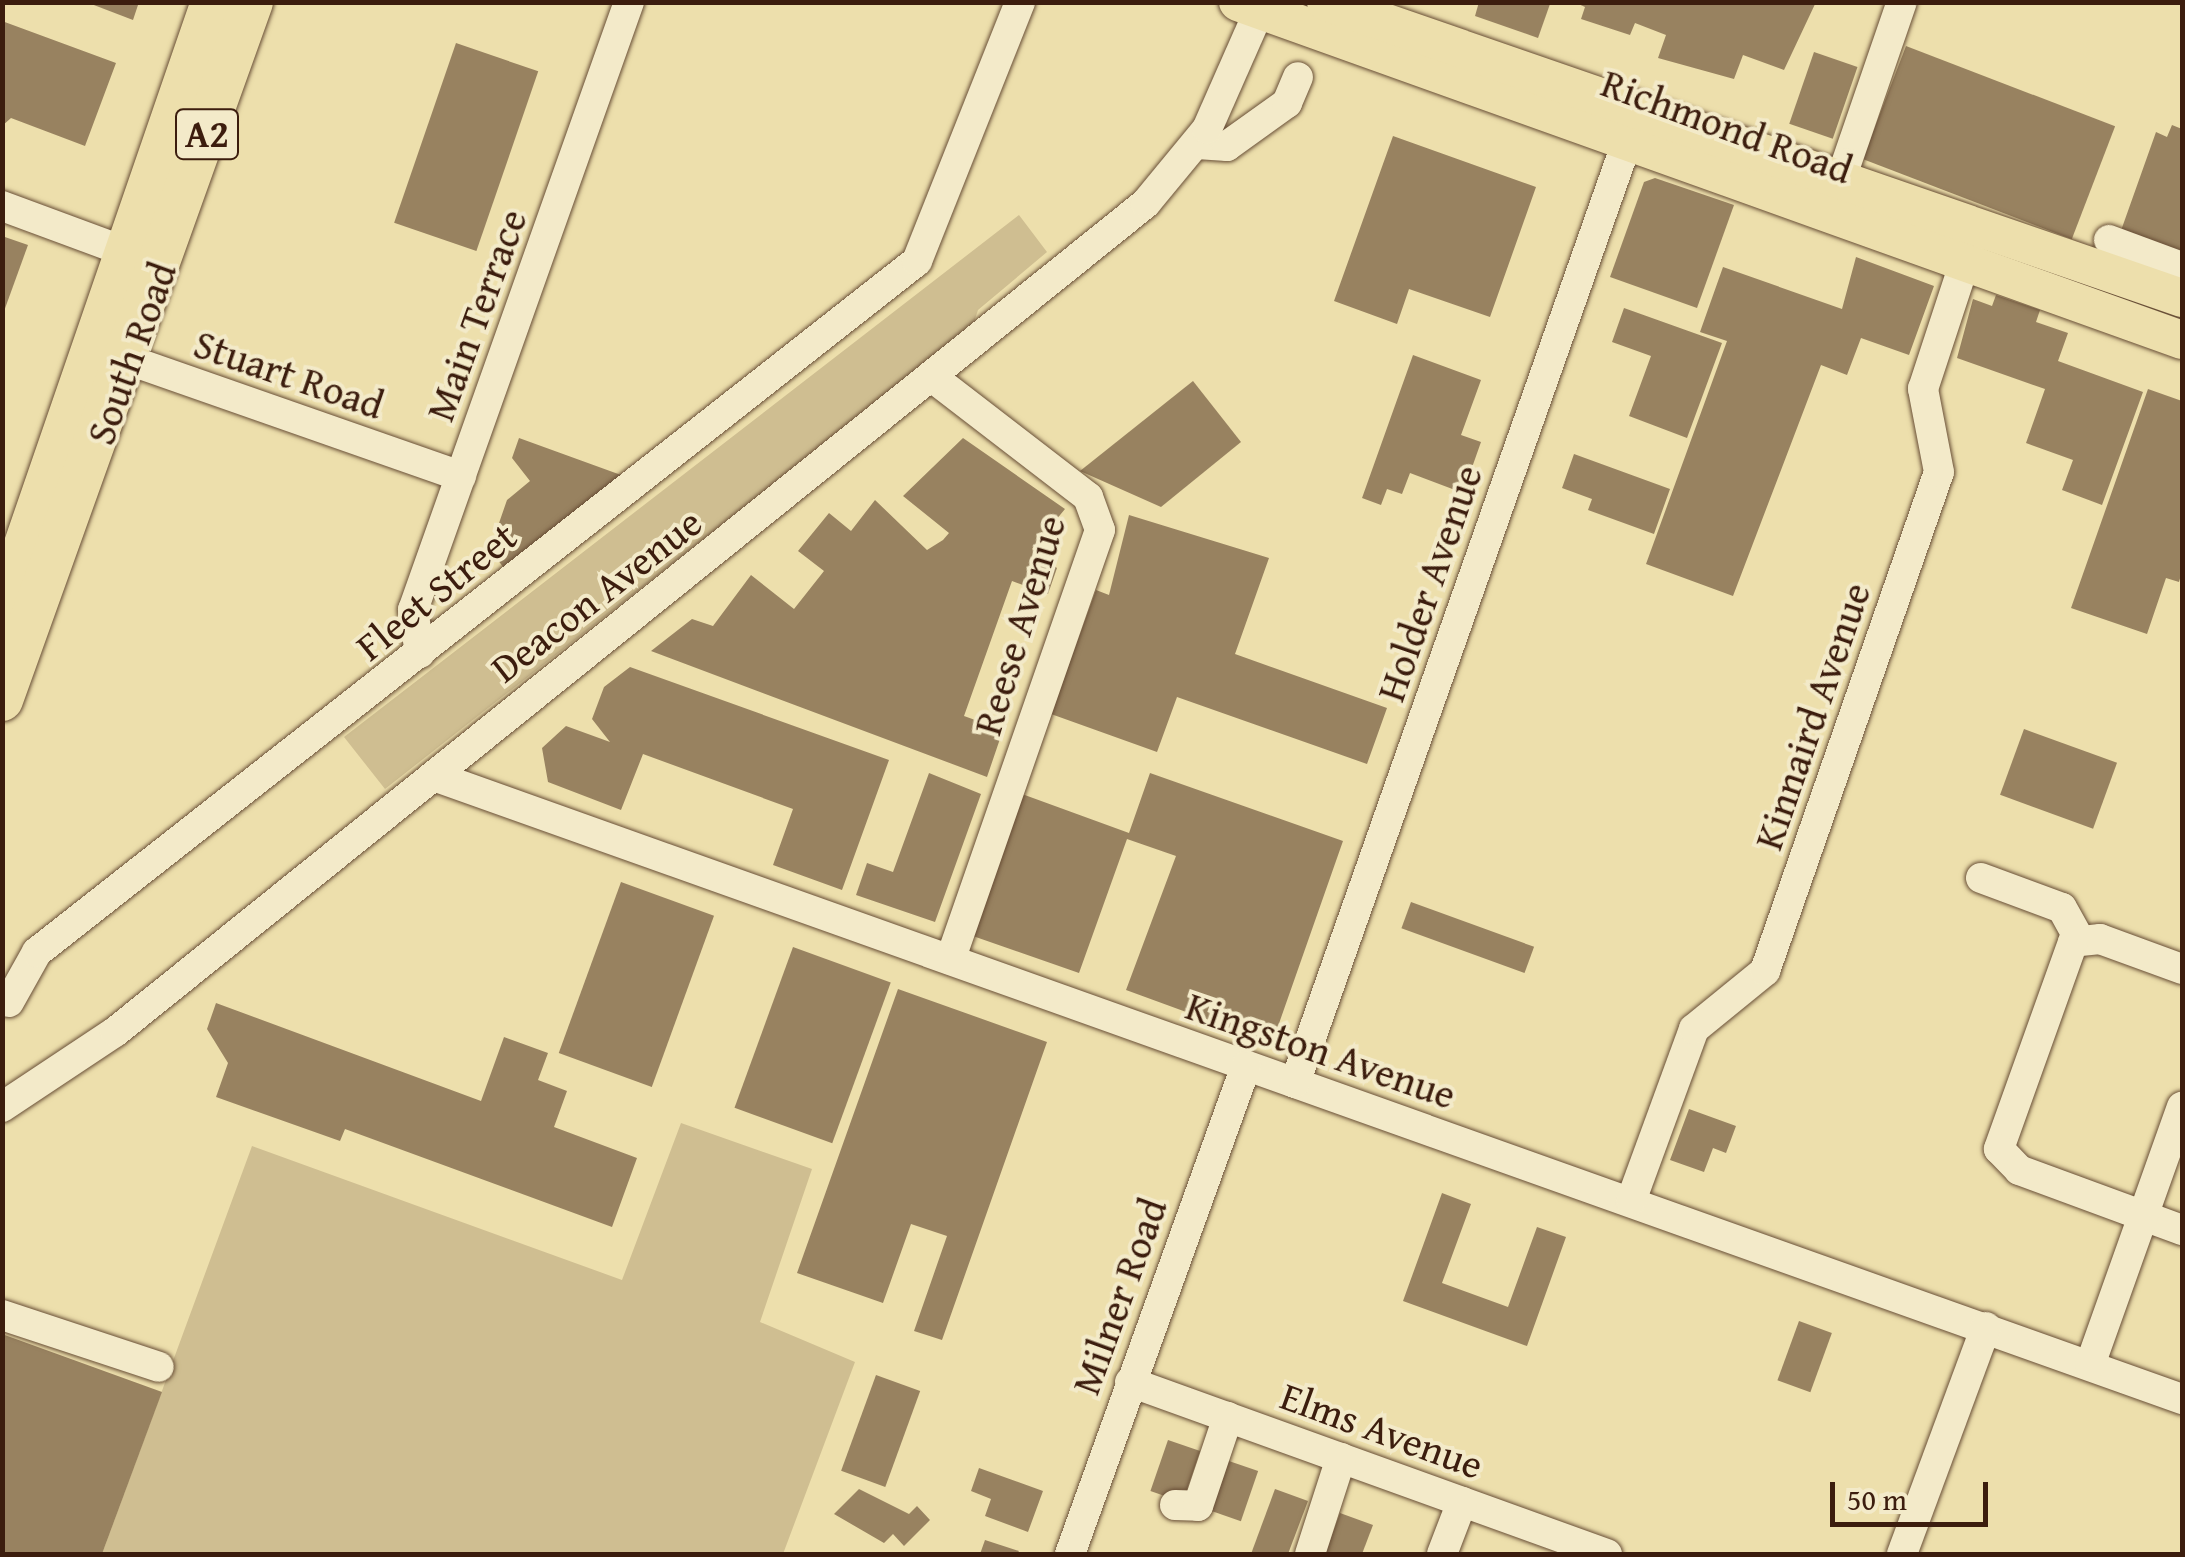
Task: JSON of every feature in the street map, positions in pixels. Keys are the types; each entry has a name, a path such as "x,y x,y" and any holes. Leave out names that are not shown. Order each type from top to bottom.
{"highway":[{"name":"South Road","path":"144,258 212,2"},
{"name":"South Road","path":"2,700 15,592 144,258 252,2"}],"main road":[{"name":"Richmond Road","path":"1326,2 1633,123 1830,211 2182,340"},
{"name":"Richmond Road","path":"1254,5 1395,27"},
{"name":"Richmond Road","path":"1633,123 1842,175 2182,298"}],"street":[{"name":"Main Terrace","path":"420,653 412,613 630,2"},
{"name":"Fleet Street","path":"10,1002 37,952 925,252 1020,2"},
{"path":"1830,211 1902,2"},
{"name":"Deacon Avenue","path":"2,1119 30,1093 936,380 1146,204 1197,144 1254,5"},
{"path":"1197,144 1227,146 1287,102 1298,78"},
{"name":"Holder Avenue","path":"1295,1083 1633,123"},
{"path":"2,206 144,258"},
{"name":"Kinnaird Avenue","path":"1630,1201 1694,1029 1765,971 1940,472 1923,389 1977,224"},
{"path":"2109,240 2182,267"},
{"name":"Stuart Road","path":"110,354 460,476"},
{"name":"Reese Avenue","path":"936,380 1088,497 1100,530 950,960"},
{"name":"Kingston Avenue","path":"434,776 2182,1398"},
{"path":"1981,878 2062,908 2079,939 2182,969"},
{"path":"2079,939 2065,952 1999,1148 2019,1170 2182,1230"},
{"name":"Milner Road","path":"1070,1554 1246,1066"},
{"name":"Deacon Avenue","path":"2,1108 30,1093"},
{"path":"2090,1365 2182,1106"},
{"path":"2,1315 159,1367"},
{"path":"1902,1554 1986,1327"},
{"name":"Elms Avenue","path":"1130,1382 1607,1554"},
{"path":"1175,1505 1198,1506 1228,1417"},
{"path":"1310,1554 1341,1458"},
{"path":"1442,1554 1462,1502"}],"shaded area":[{"path":"1019,215 1047,252 978,310 972,328 385,789 344,737"},
{"path":"681,1123 812,1169 760,1322 855,1362 783,1554 102,1554 252,1146 622,1280"}],"building":[{"path":"86,2 139,2 133,20"},
{"path":"1479,2 1550,4 1538,38 1475,16"},
{"path":"1574,2 1816,2 1784,70 1743,55 1734,79 1658,58 1666,35 1635,23 1630,35 1581,19 1585,7"},
{"path":"2,21 116,63 85,146 11,118 2,126"},
{"path":"456,43 538,71 476,251 394,223"},
{"path":"1906,46 2115,126 2072,239 1863,159"},
{"path":"1814,52 1857,67 1833,139 1789,124"},
{"path":"2172,125 2182,129 2182,275 2118,239 2156,132 2167,137"},
{"path":"1393,136 1536,187 1490,317 1409,289 1397,324 1334,301"},
{"path":"1655,178 1734,205 1697,308 1610,277 1644,182"},
{"path":"2,236 28,245 3,314 2,314"},
{"path":"1856,257 1934,286 1909,355 1861,338 1847,375 1821,365 1733,596 1646,564 1727,341 1700,332 1723,267 1842,309"},
{"path":"1996,295 2040,310 2036,322 2068,333 2058,361 2143,392 2102,505 2062,490 2073,460 2026,443 2045,389 1957,358 1973,299 1992,306"},
{"path":"1624,308 1722,343 1687,438 1629,416 1651,356 1612,342"},
{"path":"1413,355 1481,380 1461,435 1481,442 1463,493 1410,473 1402,494 1387,489 1381,505 1362,498"},
{"path":"1193,381 1241,442 1161,507 1080,471"},
{"path":"2148,389 2182,401 2182,571 2179,582 2166,578 2147,634 2071,608"},
{"path":"519,438 621,475 503,567 490,549 507,500 530,481 512,458"},
{"path":"963,438 1065,509 1032,549 1057,568 1048,594 1012,581 964,716 1003,730 987,777 651,651 692,619 713,626 751,575 794,609 824,571 798,551 829,513 851,531 875,500 927,550 943,540 949,533 903,496"},
{"path":"1574,454 1670,489 1654,534 1588,510 1592,499 1562,488"},
{"path":"1129,515 1269,558 1235,654 1387,708 1367,764 1177,697 1157,752 1051,714 1096,590 1109,595"},
{"path":"630,667 889,760 842,890 773,865 793,809 643,754 621,810 548,782 542,748 566,726 610,742 592,719 604,687"},
{"path":"2024,729 2117,763 2093,829 2000,795"},
{"path":"929,773 981,794 935,922 856,895 867,863 893,872"},
{"path":"1150,773 1343,841 1276,1032 1260,1039 1126,990 1176,856 1127,839 1079,973 970,935 1022,794 1129,833"},
{"path":"621,882 714,916 652,1087 559,1053"},
{"path":"1411,902 1534,947 1525,973 1401,928"},
{"path":"793,947 891,983 832,1143 735,1108"},
{"path":"898,989 1047,1042 942,1340 914,1331 947,1236 911,1224 883,1303 797,1273"},
{"path":"216,1003 481,1101 504,1037 548,1053 538,1080 567,1091 554,1127 637,1158 612,1227 345,1129 340,1141 216,1097 228,1063 207,1029"},
{"path":"1689,1109 1736,1126 1726,1153 1713,1148 1704,1172 1670,1160"},
{"path":"1442,1193 1471,1204 1442,1283 1508,1307 1537,1227 1566,1237 1527,1346 1403,1301"},
{"path":"1799,1321 1832,1333 1810,1392 1777,1380"},
{"path":"2,1334 162,1392 102,1554 2,1554"},
{"path":"876,1375 920,1391 885,1487 841,1471"},
{"path":"1168,1440 1200,1451 1183,1502 1150,1491"},
{"path":"1226,1460 1258,1471 1241,1521 1209,1510"},
{"path":"979,1468 1043,1491 1028,1532 985,1516 991,1499 971,1491"},
{"path":"859,1489 909,1514 917,1506 930,1520 904,1546 893,1534 884,1543 834,1514"},
{"path":"1275,1489 1308,1501 1288,1554 1251,1554"},
{"path":"1340,1513 1373,1525 1362,1554 1325,1554"},
{"path":"985,1540 1019,1551 980,1554"}]}
